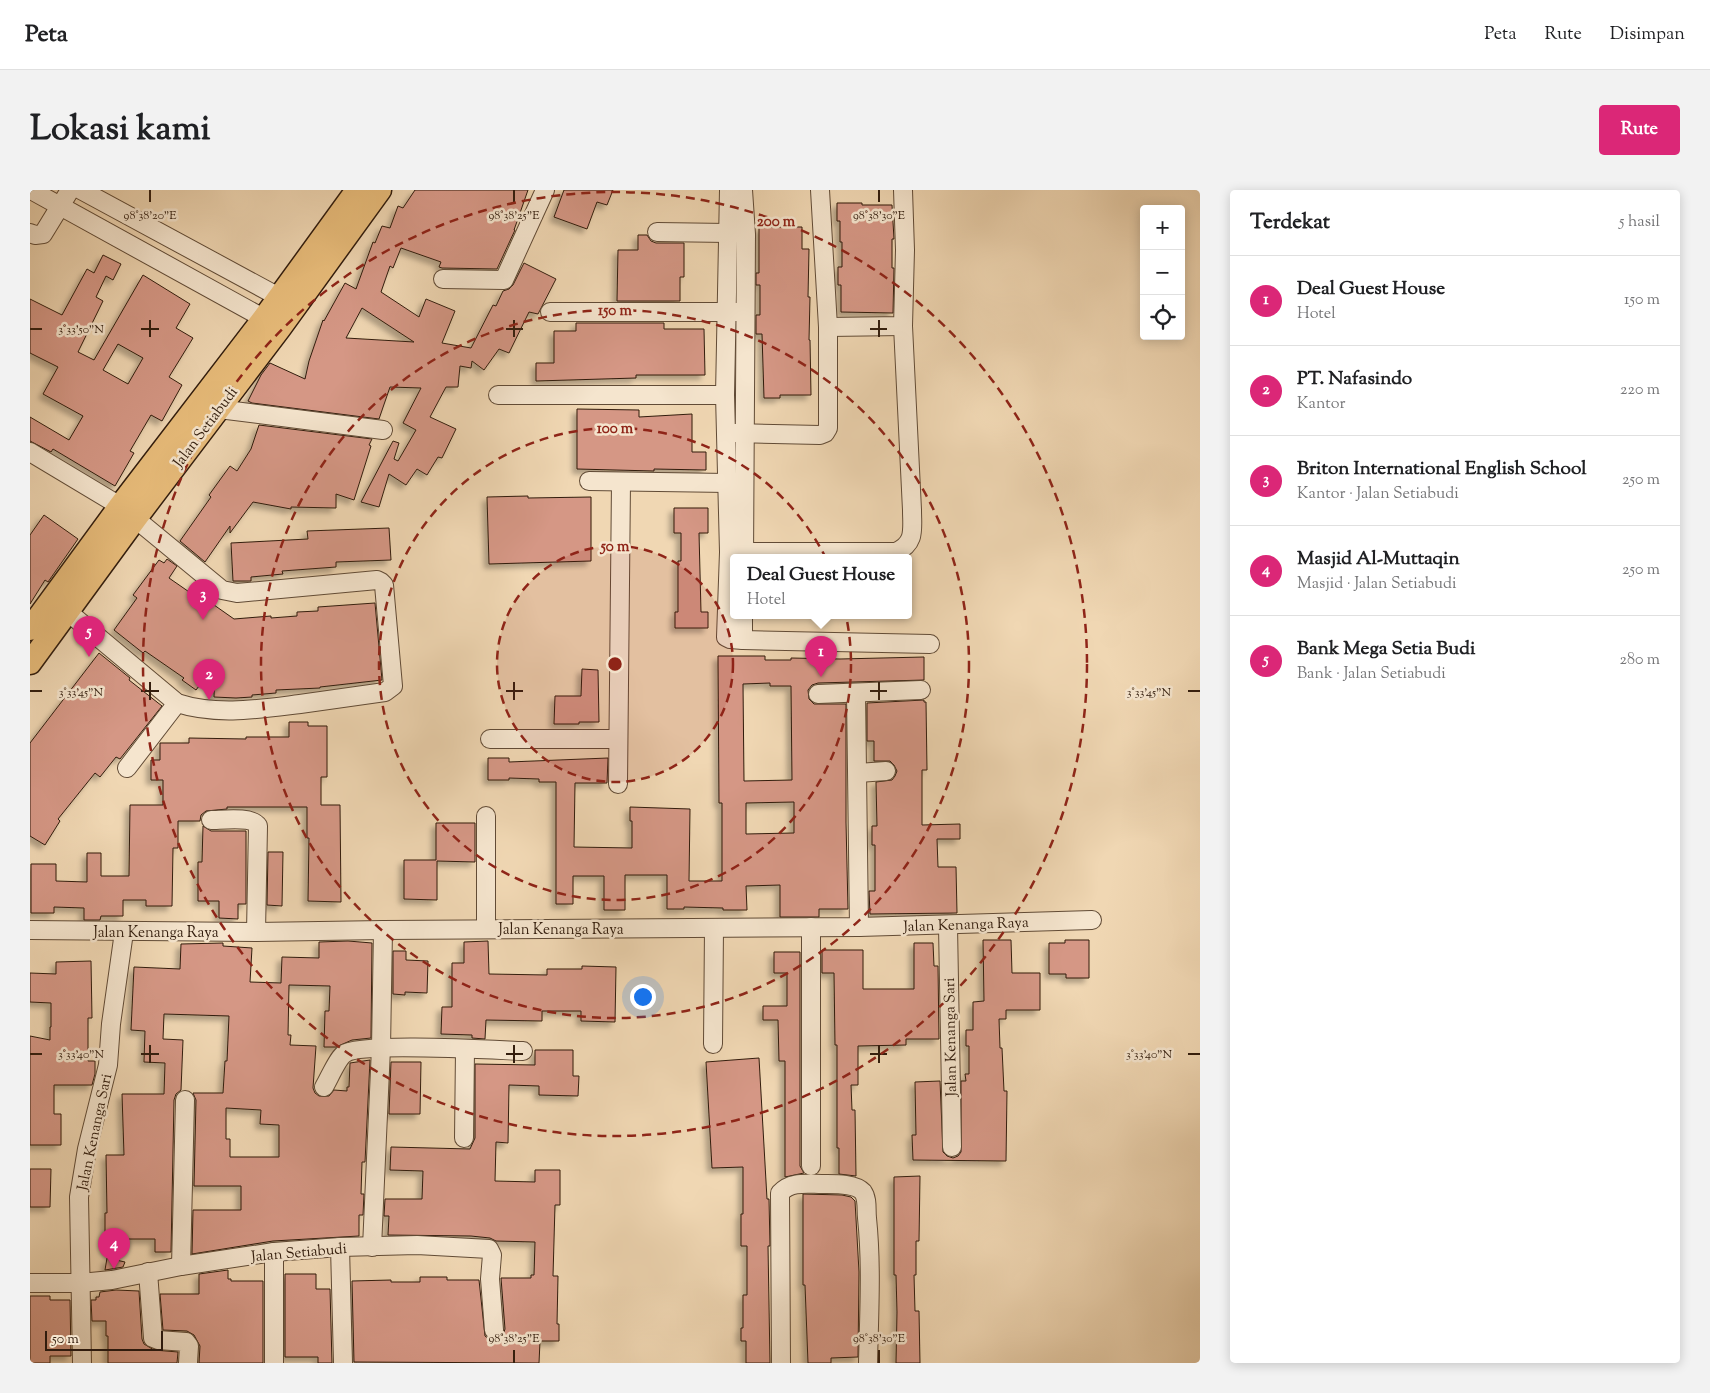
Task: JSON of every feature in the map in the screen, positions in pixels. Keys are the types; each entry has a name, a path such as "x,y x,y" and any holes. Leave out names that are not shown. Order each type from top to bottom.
{"main road":[{"name":"Jalan Setiabudi","path":"32,624 219,409 357,190"},
{"name":"Jalan Setiabudi","path":"287,301 380,190"},
{"name":"Jalan Setiabudi","path":"30,663 68,612 128,512 272,323"}],"street":[{"path":"31,190 272,323"},
{"path":"30,233 35,235 43,234 70,190"},
{"path":"81,190 287,301"},
{"path":"443,279 504,280 545,190"},
{"path":"729,190 725,396 728,483 739,554"},
{"path":"739,554 744,434 746,234 743,190"},
{"path":"726,432 820,435 826,431 828,326 820,190"},
{"path":"739,554 896,552 906,548 911,539 912,510 903,326 905,250 903,190"},
{"path":"657,232 728,233"},
{"path":"550,312 745,311"},
{"path":"828,326 903,326"},
{"path":"498,395 725,396"},
{"path":"219,409 383,430"},
{"path":"30,452 128,512 215,585 228,592 247,592 377,580 383,583 393,682 391,689 388,691 254,710 205,710 177,703 68,612"},
{"path":"589,481 728,483"},
{"path":"618,784 621,482"},
{"path":"730,610 726,635 729,639 930,644"},
{"path":"743,619 743,640"},
{"path":"818,694 921,690"},
{"path":"856,693 859,927"},
{"path":"127,768 177,703"},
{"path":"490,739 618,739"},
{"path":"858,773 886,771"},
{"path":"486,816 486,929"},
{"path":"211,820 250,820 257,823 256,932"},
{"name":"Jalan Kenanga Raya","path":"30,930 256,932 811,928 948,926 1092,920"},
{"name":"Jalan Kenanga Sari","path":"948,926 952,1148"},
{"path":"713,1044 714,928"},
{"path":"811,928 811,1166"},
{"path":"372,1247 381,1048 383,930"},
{"name":"Jalan Kenanga Sari","path":"82,1363 79,1197 82,1172 108,1065 111,1024 124,932"},
{"path":"324,1087 343,1055 350,1052 381,1048 523,1051"},
{"path":"464,1138 465,1050"},
{"path":"181,1266 186,1100"},
{"path":"781,1363 780,1193 788,1186 795,1184 827,1184 858,1188 866,1199 870,1252 868,1363"},
{"name":"Jalan Setiabudi","path":"30,1283 80,1283 112,1280 181,1266 274,1252 417,1245 490,1249 492,1255 490,1278 494,1330"},
{"path":"340,1248 343,1363"},
{"path":"274,1252 274,1363"},
{"path":"148,1272 154,1338 186,1342 189,1346 188,1363"}],"building":[{"path":"415,190 528,190 515,230 497,269 442,268 439,267 441,262 401,248 393,268 390,266 381,292 419,317 426,299 455,311 442,343 471,348 493,305 496,306 503,291 513,285 524,263 556,279 538,314 529,312 509,353 499,349 484,370 472,361 471,368 460,366 458,387 446,387 430,417 456,429 442,458 438,457 427,475 417,469 406,485 389,474 379,507 361,502 393,441 399,443 394,459 398,461 416,430 403,423 421,388 390,387 379,419 248,401 261,375 270,363 305,379 323,320 345,283 356,289 373,242 375,243 382,226 390,228 398,206 403,208","holes":["362,308 414,342 346,338"]},
{"path":"564,190 613,190 607,205 597,202 587,229 554,217"},
{"path":"837,203 892,205 894,239 892,239 892,268 894,268 893,313 841,312 841,285 838,285 838,267 842,267 842,242 840,242 840,221 837,221"},
{"path":"759,227 802,227 802,249 809,249 808,297 810,297 811,395 780,395 780,398 764,398 762,334 756,334 756,315 760,315 760,285 756,285 756,273 759,273"},
{"path":"638,235 647,235 651,241 656,243 684,243 684,277 680,277 680,301 617,301 618,250 638,250"},
{"path":"103,255 121,264 113,280 106,276 96,297 103,301 78,352 94,360 143,275 190,304 176,328 193,338 169,377 182,385 162,421 151,415 130,451 134,453 115,486 53,449 51,452 30,441 30,417 69,440 83,416 43,394 58,367 30,353 30,299 62,315 87,269 94,273","holes":["118,344 143,358 128,384 103,370"]},
{"path":"576,323 664,323 664,329 704,329 705,375 636,375 636,378 536,381 536,363 554,363 554,331 576,331"},
{"path":"577,409 639,410 639,417 692,414 692,452 706,452 706,470 577,469"},
{"path":"259,425 372,439 354,500 336,494 336,508 291,507 291,509 253,502 230,533 230,526 205,562 180,541 230,466 237,471 251,449"},
{"path":"528,496 528,498 591,497 591,561 489,564 487,497"},
{"path":"674,508 708,508 708,533 699,533 701,612 708,612 708,628 675,628 675,612 678,612 678,561 681,561 681,533 674,533"},
{"path":"44,515 78,539 48,582 45,580 30,604 30,535"},
{"path":"389,528 391,560 336,562 336,567 282,571 283,574 251,577 251,581 233,581 231,543 308,539 307,531"},
{"path":"167,559 177,566 169,578 195,596 197,593 234,619 297,616 297,612 318,611 318,607 375,603 382,680 320,688 276,690 276,693 252,695 252,697 214,697 215,665 196,690 182,680 184,678 145,651 143,653 114,630 137,598 133,595 159,560 164,563"},
{"path":"99,653 162,706 120,759 116,757 100,777 95,773 58,819 60,821 45,845 30,836 30,743"},
{"path":"718,656 765,656 765,660 791,660 791,658 924,657 924,680 818,683 812,685 808,690 809,699 814,704 846,704 848,909 819,909 819,917 780,917 780,885 746,886 747,910 684,907 684,909 667,909 667,875 625,875 625,910 604,910 604,876 573,876 573,904 556,904 556,782 539,782 539,779 509,778 509,780 488,780 488,758 509,758 509,762 608,758 607,783 575,783 574,847 632,848 630,807 690,809 689,881 722,881 722,803 719,803","holes":["770,683 770,686 791,686 792,780 744,781 743,684","794,802 794,833 746,834 746,803"]},
{"path":"582,669 598,670 599,722 554,724 555,696 581,696"},
{"path":"924,700 926,702 927,770 922,770 922,825 960,824 960,839 937,839 938,867 956,867 957,913 870,914 869,891 875,891 875,845 872,845 872,826 877,826 876,782 892,780 897,771 890,761 874,761 874,741 867,741 867,703"},
{"path":"289,722 308,722 308,726 327,726 327,777 321,777 321,805 340,805 341,902 308,901 309,838 307,838 307,807 227,807 227,809 206,811 201,815 200,821 178,821 178,848 173,848 172,906 146,906 146,900 123,900 123,916 101,916 100,920 84,920 84,908 54,907 54,913 31,913 31,864 56,864 56,881 87,882 87,853 101,853 101,876 129,876 130,805 163,805 163,780 151,780 151,760 160,760 160,743 189,743 189,738 246,739 246,737 289,737"},
{"path":"436,823 475,823 475,862 437,861 437,900 404,899 404,860 436,860"},
{"path":"203,826 211,831 246,831 246,904 238,904 238,919 219,918 219,901 198,901 198,862 202,862"},
{"path":"268,852 283,852 282,906 267,905"},
{"path":"983,940 1011,940 1012,973 1040,973 1040,1010 1006,1010 1006,1019 999,1019 1004,1091 1007,1091 1006,1161 913,1160 912,1135 916,1135 915,1082 940,1081 943,1152 953,1158 961,1152 961,1081 966,1081 965,1074 969,1074 969,1046 966,1046 966,1030 973,1030 973,1002 984,1001"},
{"path":"1065,940 1089,940 1089,978 1066,978 1066,974 1049,974 1049,943 1065,943"},
{"path":"348,941 372,943 371,1038 352,1040 336,1047 324,1047 325,1011 329,1011 330,986 289,985 288,1035 291,1035 290,1045 316,1046 313,1088 315,1093 319,1096 329,1096 334,1090 347,1091 347,1087 349,1087 350,1063 370,1060 365,1162 362,1162 361,1194 364,1194 363,1215 359,1215 359,1236 273,1241 192,1254 193,1210 241,1210 241,1186 194,1186 196,1100 193,1093 223,1093 225,1061 227,1061 229,1016 164,1014 163,1039 183,1040 181,1090 176,1094 174,1100 171,1252 155,1252 155,1239 105,1238 105,1213 107,1213 106,1155 124,1155 122,1094 164,1094 165,1063 144,1062 145,1031 131,1030 134,967 180,969 181,944 223,943 223,946 252,948 250,982 281,983 282,957 319,958 319,942","holes":["226,1108 261,1110 260,1124 279,1125 279,1157 230,1157 230,1139 226,1139"]},
{"path":"488,941 489,974 547,975 547,969 582,969 582,966 616,967 615,1022 581,1021 581,1011 542,1011 542,1021 486,1020 485,1039 472,1038 472,1035 441,1034 442,1007 452,1007 452,963 464,963 464,942"},
{"path":"914,943 933,943 934,966 938,966 939,1039 906,1039 906,1045 858,1046 858,1085 851,1085 852,1110 855,1110 856,1176 839,1174 834,973 822,973 822,950 863,950 863,989 914,989"},
{"path":"393,951 406,951 406,960 428,961 427,993 405,992 405,995 393,994"},
{"path":"774,952 800,952 800,1166 804,1173 785,1177 785,1061 779,1061 778,1020 763,1020 763,1006 787,1006 787,973 774,973"},
{"path":"91,961 92,1018 88,1018 88,1061 95,1061 95,1074 92,1085 54,1085 54,1114 61,1114 61,1145 30,1145 30,1036 50,1040 51,1003 30,1002 30,973 56,974 56,962"},
{"path":"535,1050 573,1050 573,1076 579,1076 578,1096 539,1095 539,1086 509,1085 508,1143 496,1142 495,1181 535,1182 535,1170 560,1170 560,1205 555,1205 553,1276 558,1276 557,1324 559,1324 559,1341 540,1341 539,1363 354,1362 352,1281 391,1280 391,1282 420,1282 420,1277 447,1277 447,1280 479,1280 485,1336 494,1341 500,1339 503,1335 505,1329 501,1278 531,1278 531,1275 534,1275 535,1242 496,1241 490,1238 471,1236 388,1235 389,1216 384,1216 385,1199 422,1199 423,1171 390,1170 391,1147 470,1149 475,1138 475,1064 535,1065"},
{"path":"759,1058 767,1199 769,1199 770,1363 746,1363 746,1341 741,1341 743,1295 747,1295 747,1246 741,1246 743,1167 712,1168 706,1062"},
{"path":"391,1062 421,1062 420,1114 389,1114"},
{"path":"30,1169 51,1169 50,1207 30,1207"},
{"path":"920,1176 919,1241 916,1241 916,1275 914,1275 915,1311 919,1311 920,1363 896,1363 897,1312 896,1275 894,1275 894,1177"},
{"path":"803,1194 842,1195 851,1197 855,1201 859,1272 858,1357 831,1358 831,1363 808,1363 805,1285 803,1285"},
{"path":"107,1258 125,1262 123,1267 105,1270"},
{"path":"228,1270 228,1279 231,1279 231,1281 263,1281 263,1363 199,1363 200,1346 194,1335 187,1331 163,1330 160,1294 199,1294 199,1274"},
{"path":"285,1274 316,1274 316,1289 330,1289 332,1363 318,1363 318,1357 285,1357"},
{"path":"116,1290 139,1291 142,1339 144,1344 154,1350 178,1352 177,1363 108,1363 106,1321 92,1321 91,1300 96,1300 100,1292"},
{"path":"30,1296 50,1296 50,1300 70,1300 71,1356 50,1356 50,1363 30,1363"}],"place":[{"name":"Briton International English School","path":"203,620"},
{"name":"Bank Mega Setia Budi","path":"89,657"},
{"name":"Deal Guest House","path":"821,677"},
{"name":"PT. Nafasindo","path":"209,700"},
{"name":"Masjid Al-Muttaqin","path":"114,1269"}]}
